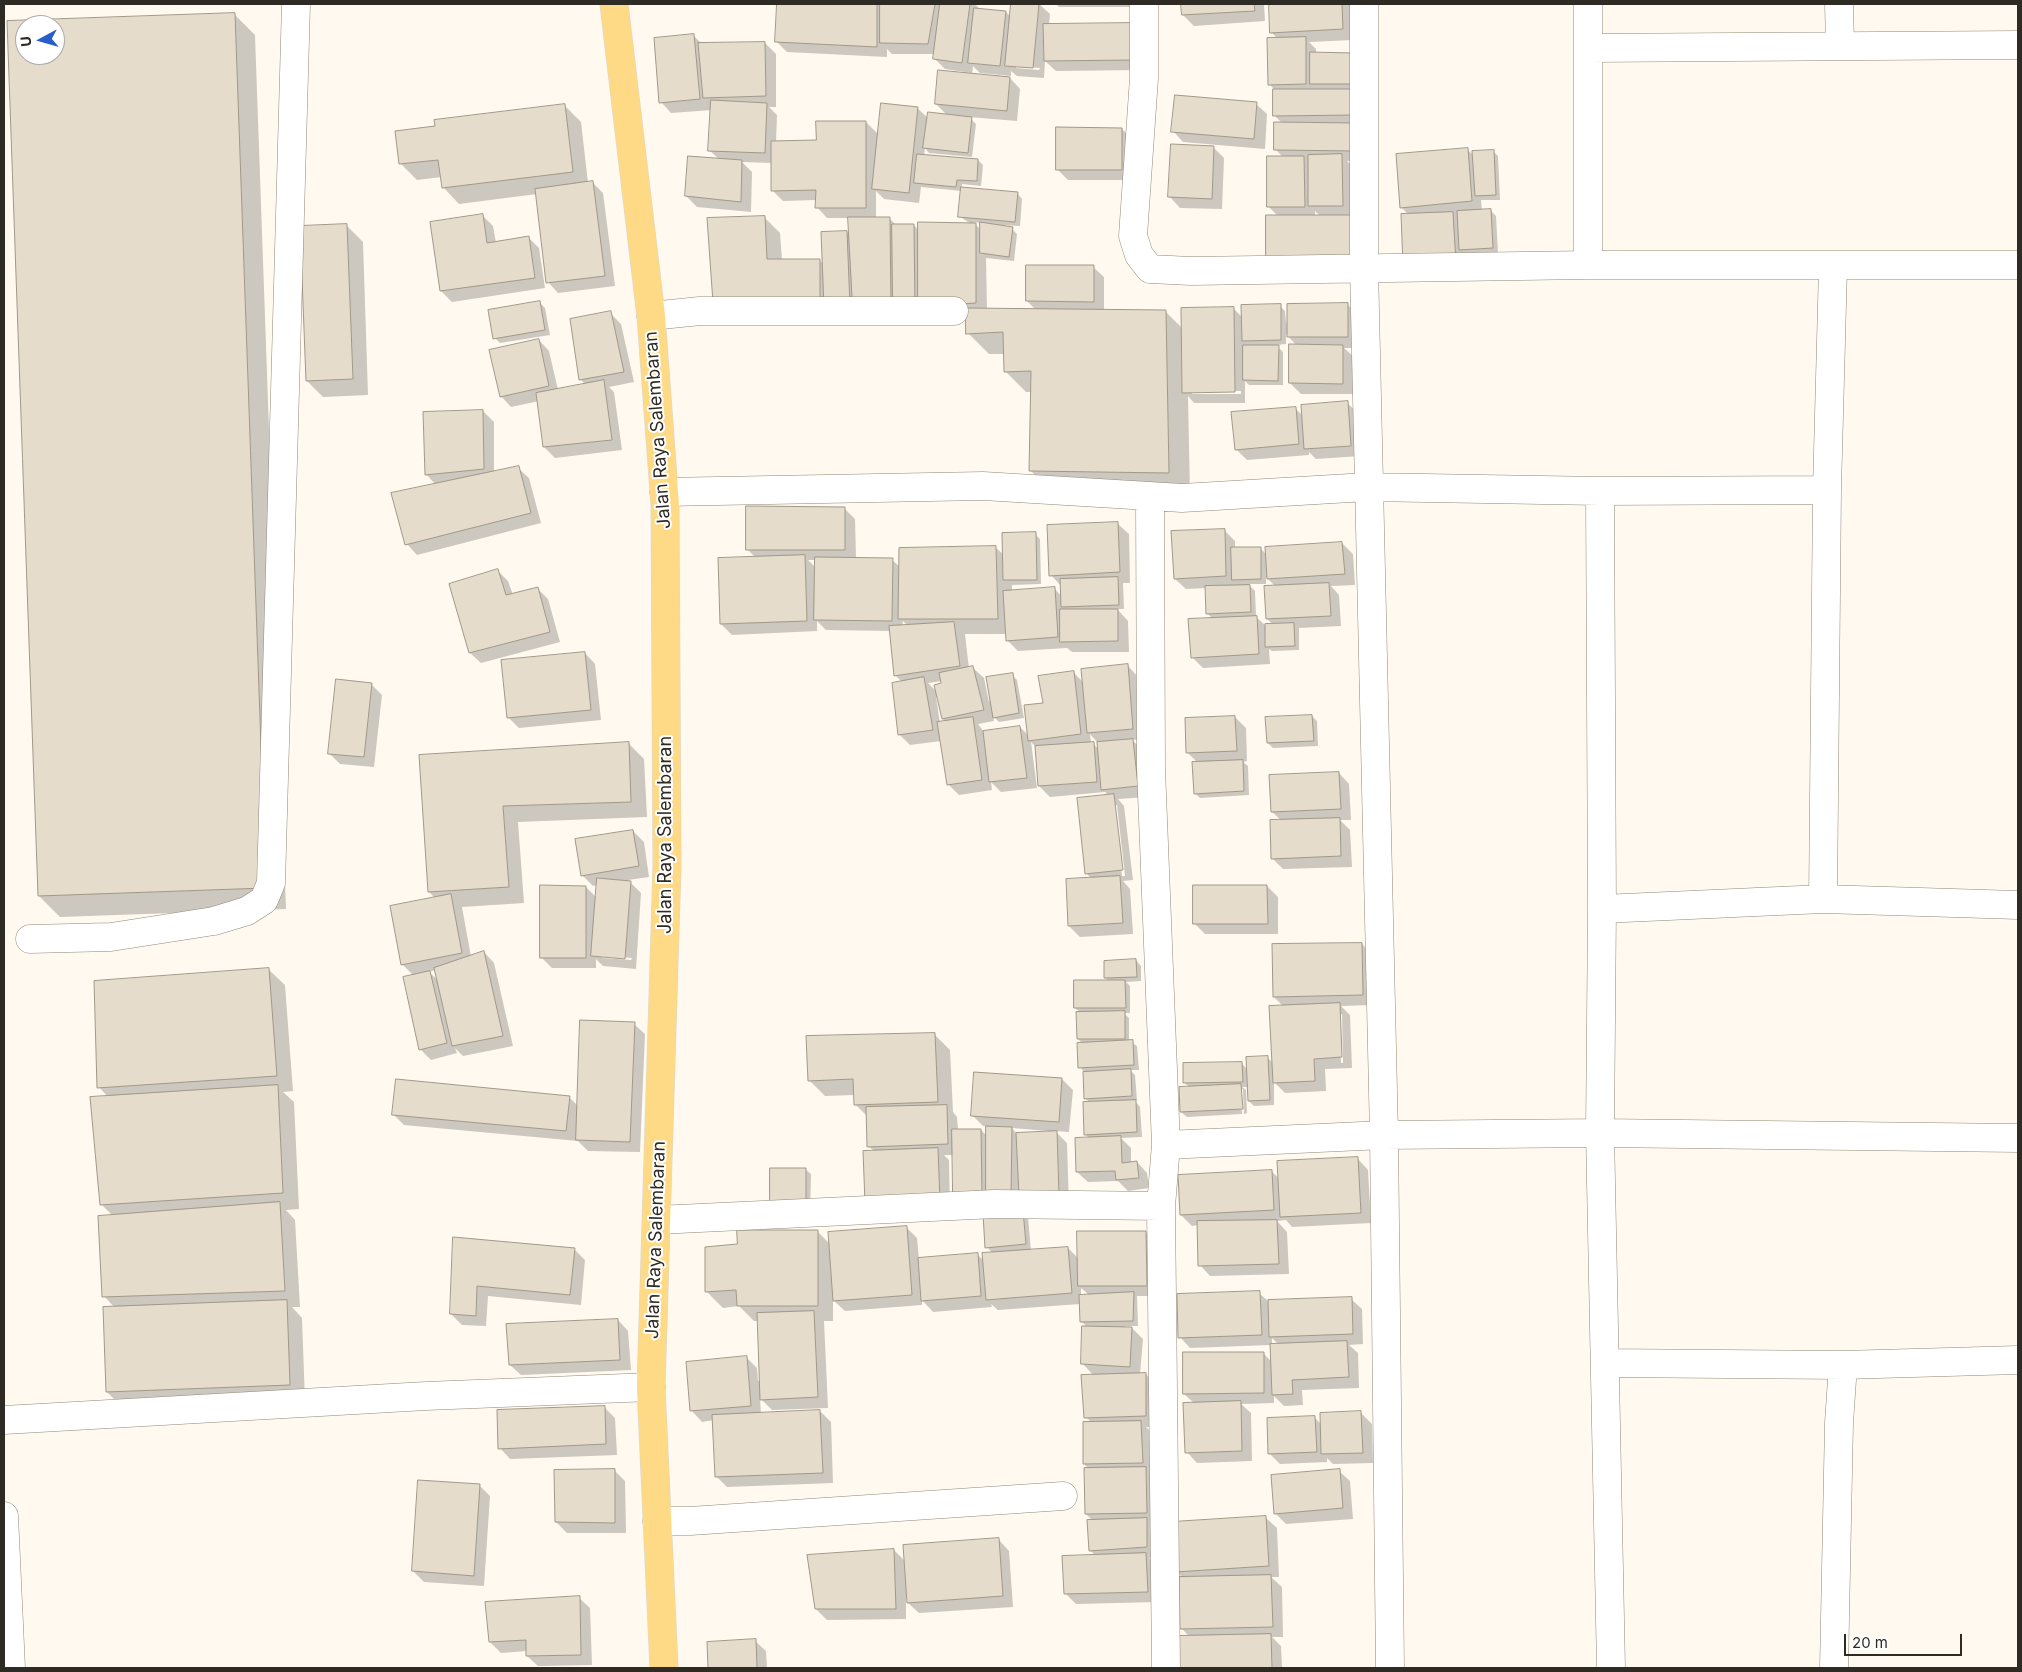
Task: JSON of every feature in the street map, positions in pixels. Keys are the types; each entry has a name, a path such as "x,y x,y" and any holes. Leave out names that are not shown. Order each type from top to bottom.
{"main road":[{"name":"Jalan Raya Salembaran","path":"614,4 651,316 664,492 667,866 651,1387 664,1668"}],"street":[{"path":"30,939 112,937 214,921 247,911 264,900 271,883 296,4"},
{"path":"1144,4 1144,78 1133,236 1138,255 1150,269 1170,271 1588,265 1833,267 2018,265"},
{"path":"1364,4 1364,267 1367,487 1384,1135 1390,1668"},
{"path":"1588,4 1590,48 1588,265"},
{"path":"1840,4 1840,45"},
{"path":"1590,48 2018,45"},
{"path":"1824,899 1827,490 1833,267"},
{"path":"651,316 700,311 954,311"},
{"path":"664,492 983,486 1182,498 1367,487 1600,491 1827,490"},
{"path":"1600,491 1602,910 1600,1133 1611,1668"},
{"path":"1150,497 1151,769 1166,1145 1161,1206 1166,1668"},
{"path":"1602,910 1824,899 2018,906"},
{"path":"1166,1145 1384,1135 1600,1133 2018,1138"},
{"path":"657,1220 994,1204 1161,1206"},
{"path":"1605,1363 1843,1365 2018,1360"},
{"path":"1834,1668 1839,1423 1843,1365"},
{"path":"4,1420 445,1395 651,1387"},
{"path":"657,1522 1062,1496"},
{"path":"4,1516 11,1668"}],"building":[{"path":"777,4 877,4 877,47 775,42"},
{"path":"880,4 935,4 928,44 880,43"},
{"path":"940,4 970,4 962,63 933,59"},
{"path":"1011,4 1039,4 1033,68 1005,66"},
{"path":"1181,4 1254,4 1255,11 1182,15"},
{"path":"1269,4 1342,4 1343,29 1270,33"},
{"path":"974,8 1006,11 1000,66 968,63"},
{"path":"235,13 266,888 38,896 7,21 15,21 15,65 65,65 65,19"},
{"path":"1133,23 1133,60 1044,61 1043,24"},
{"path":"694,34 700,99 659,103 654,38"},
{"path":"1306,37 1306,84 1268,85 1267,38"},
{"path":"765,42 766,96 703,98 698,43"},
{"path":"1310,52 1353,53 1353,84 1310,84"},
{"path":"938,70 1010,77 1007,111 935,104"},
{"path":"1273,89 1354,89 1354,115 1273,116"},
{"path":"1175,95 1257,102 1254,139 1171,132"},
{"path":"711,100 767,103 765,153 708,151"},
{"path":"881,103 918,107 909,193 872,189"},
{"path":"565,104 573,172 442,188 438,160 399,164 395,131 435,126 434,120"},
{"path":"928,112 972,117 968,153 923,148"},
{"path":"816,121 866,121 866,208 815,208 816,190 771,191 771,141 816,140"},
{"path":"1274,122 1355,123 1355,151 1274,150"},
{"path":"1056,127 1122,128 1122,170 1056,170"},
{"path":"1171,144 1214,146 1212,199 1168,197"},
{"path":"1468,148 1472,201 1400,208 1396,154"},
{"path":"1494,150 1496,195 1475,196 1472,151"},
{"path":"917,154 978,159 977,181 957,180 956,187 914,183"},
{"path":"1342,154 1343,206 1308,206 1308,155"},
{"path":"688,156 742,160 741,202 685,196"},
{"path":"1267,156 1304,156 1305,207 1267,207"},
{"path":"593,181 605,276 546,283 535,189"},
{"path":"961,187 1018,192 1015,222 958,217"},
{"path":"1491,209 1493,248 1459,250 1457,211"},
{"path":"1453,212 1456,263 1403,266 1401,214"},
{"path":"483,214 487,243 529,236 535,278 440,291 430,222"},
{"path":"1266,215 1360,215 1360,267 1266,266"},
{"path":"765,216 767,259 820,259 820,303 713,303 707,218"},
{"path":"848,217 890,217 891,306 853,308"},
{"path":"918,222 976,223 976,303 918,307"},
{"path":"980,222 1013,227 1009,257 980,253"},
{"path":"347,224 353,379 306,381 300,226"},
{"path":"892,224 914,224 915,308 893,308"},
{"path":"847,231 850,306 824,307 821,232"},
{"path":"1026,265 1094,265 1094,302 1026,301"},
{"path":"540,301 545,330 493,339 488,310"},
{"path":"1348,303 1348,337 1287,337 1287,304"},
{"path":"1281,304 1281,340 1242,341 1241,305"},
{"path":"1234,307 1235,392 1182,393 1181,308"},
{"path":"966,308 1166,310 1169,473 1029,471 1031,371 1004,372 1003,332 966,334"},
{"path":"611,311 624,372 579,380 570,319"},
{"path":"539,339 549,386 500,397 489,350"},
{"path":"1289,344 1343,345 1343,384 1289,383"},
{"path":"1243,345 1279,345 1278,381 1243,380"},
{"path":"604,380 612,440 543,447 536,393"},
{"path":"1348,401 1351,446 1304,449 1301,405"},
{"path":"1296,407 1299,444 1235,450 1231,412"},
{"path":"483,410 484,469 425,475 423,412"},
{"path":"519,466 531,513 405,545 391,493"},
{"path":"746,506 845,507 845,550 746,550"},
{"path":"1118,522 1120,572 1049,576 1047,525"},
{"path":"1225,529 1226,576 1174,579 1171,531"},
{"path":"1036,532 1037,580 1003,580 1002,533"},
{"path":"1342,542 1345,574 1267,579 1265,547"},
{"path":"996,546 998,619 898,619 899,548"},
{"path":"1231,547 1261,547 1261,579 1232,580"},
{"path":"805,555 807,621 720,624 718,558"},
{"path":"815,557 893,558 892,621 814,620"},
{"path":"498,569 506,595 538,587 550,632 469,653 449,584"},
{"path":"1118,577 1119,605 1061,607 1060,579"},
{"path":"1329,583 1331,616 1266,619 1264,586"},
{"path":"1250,585 1251,612 1206,614 1205,586"},
{"path":"1055,587 1058,637 1006,641 1003,591"},
{"path":"1060,609 1118,609 1118,641 1060,642"},
{"path":"1257,616 1259,654 1191,658 1188,619"},
{"path":"954,622 960,666 894,676 889,626"},
{"path":"1294,623 1295,646 1265,647 1265,624"},
{"path":"585,652 591,710 507,718 501,660"},
{"path":"1128,664 1133,729 1087,733 1081,669"},
{"path":"973,666 984,710 942,719 934,685 941,683 939,673"},
{"path":"1074,671 1081,734 1028,741 1024,705 1043,703 1038,676"},
{"path":"1013,673 1019,713 993,718 986,677"},
{"path":"924,677 933,730 898,735 892,683"},
{"path":"336,679 372,683 364,757 328,754"},
{"path":"1312,715 1314,741 1267,743 1265,717"},
{"path":"1235,716 1237,751 1186,753 1185,718"},
{"path":"973,717 982,780 947,785 937,722"},
{"path":"1020,726 1027,778 989,782 983,731"},
{"path":"1133,739 1138,786 1101,790 1097,742"},
{"path":"629,742 631,802 503,806 509,887 428,892 419,755"},
{"path":"1094,742 1097,782 1038,786 1035,746"},
{"path":"1243,760 1244,791 1194,794 1192,762"},
{"path":"1339,772 1341,809 1271,812 1269,775"},
{"path":"1114,794 1123,870 1085,874 1077,798"},
{"path":"1340,818 1341,856 1271,859 1270,820"},
{"path":"633,830 639,866 581,876 575,839"},
{"path":"1120,876 1123,923 1068,926 1066,879"},
{"path":"597,878 631,881 625,959 591,956"},
{"path":"540,885 586,886 586,958 540,958"},
{"path":"1193,885 1267,885 1268,924 1193,924"},
{"path":"451,894 462,953 401,965 390,906"},
{"path":"1362,943 1363,995 1273,997 1272,944"},
{"path":"484,951 503,1036 452,1046 434,968"},
{"path":"1136,959 1137,977 1104,978 1104,961"},
{"path":"269,968 277,1076 97,1088 94,981"},
{"path":"430,971 447,1043 419,1050 403,977"},
{"path":"1074,980 1125,980 1126,1008 1074,1008"},
{"path":"1340,1003 1342,1057 1314,1059 1315,1081 1273,1083 1269,1006"},
{"path":"1125,1011 1125,1039 1077,1039 1076,1012"},
{"path":"580,1020 635,1022 630,1142 576,1140"},
{"path":"935,1033 938,1102 854,1105 853,1079 808,1081 806,1036"},
{"path":"1133,1040 1134,1065 1078,1068 1077,1043"},
{"path":"1268,1056 1270,1100 1248,1101 1246,1057"},
{"path":"1242,1062 1243,1082 1183,1083 1183,1063"},
{"path":"1131,1069 1132,1096 1084,1099 1083,1072"},
{"path":"974,1072 1062,1078 1059,1122 971,1116"},
{"path":"396,1079 570,1096 566,1131 392,1115"},
{"path":"1241,1084 1243,1109 1180,1112 1179,1087"},
{"path":"278,1085 283,1193 100,1205 90,1097"},
{"path":"1136,1100 1137,1132 1084,1135 1083,1102"},
{"path":"947,1105 948,1144 867,1147 866,1107"},
{"path":"986,1126 1012,1127 1011,1195 986,1194"},
{"path":"952,1129 981,1129 982,1194 953,1195"},
{"path":"1057,1131 1059,1195 1019,1196 1016,1133"},
{"path":"1121,1136 1122,1163 1137,1161 1139,1178 1116,1180 1115,1171 1076,1172 1075,1138"},
{"path":"938,1148 940,1201 865,1203 863,1151"},
{"path":"1358,1157 1361,1213 1280,1217 1277,1161"},
{"path":"770,1168 806,1168 806,1209 770,1209"},
{"path":"1272,1170 1274,1210 1180,1215 1178,1175"},
{"path":"280,1202 285,1291 102,1297 98,1216"},
{"path":"1023,1210 1026,1244 985,1248 983,1214"},
{"path":"1277,1220 1279,1264 1198,1266 1197,1221"},
{"path":"907,1226 912,1295 833,1301 828,1232"},
{"path":"737,1230 818,1230 818,1306 737,1306 736,1290 705,1292 705,1247 737,1244"},
{"path":"1077,1231 1146,1231 1147,1286 1078,1286"},
{"path":"453,1237 575,1248 570,1295 477,1286 476,1316 450,1314"},
{"path":"1068,1247 1072,1293 986,1300 982,1253"},
{"path":"978,1253 981,1296 921,1301 918,1258"},
{"path":"1260,1291 1262,1335 1178,1338 1177,1294"},
{"path":"1134,1292 1133,1321 1080,1322 1079,1295"},
{"path":"1352,1297 1353,1334 1269,1337 1268,1300"},
{"path":"287,1300 290,1385 106,1392 103,1307"},
{"path":"814,1311 818,1397 760,1400 757,1313"},
{"path":"618,1319 620,1360 509,1365 506,1324"},
{"path":"1082,1326 1132,1327 1130,1367 1081,1364"},
{"path":"1347,1341 1349,1377 1292,1380 1293,1394 1272,1395 1270,1344"},
{"path":"1183,1352 1264,1352 1264,1393 1183,1394"},
{"path":"747,1356 751,1406 690,1411 686,1362"},
{"path":"1146,1373 1146,1416 1084,1418 1081,1375"},
{"path":"1241,1401 1242,1451 1185,1453 1183,1403"},
{"path":"605,1406 606,1444 498,1449 497,1410"},
{"path":"820,1410 823,1473 715,1477 712,1415"},
{"path":"1361,1411 1363,1453 1321,1454 1320,1413"},
{"path":"1315,1416 1317,1452 1268,1454 1267,1418"},
{"path":"1141,1421 1143,1463 1083,1464 1083,1422"},
{"path":"1146,1467 1147,1513 1085,1514 1084,1468"},
{"path":"615,1469 615,1523 555,1522 554,1470"},
{"path":"1340,1469 1343,1508 1274,1514 1271,1475"},
{"path":"418,1480 480,1484 474,1576 412,1571"},
{"path":"1266,1516 1269,1566 1175,1572 1172,1522"},
{"path":"1147,1518 1147,1547 1089,1551 1087,1520"},
{"path":"999,1538 1003,1596 907,1603 903,1545"},
{"path":"894,1549 896,1609 815,1609 807,1555"},
{"path":"1146,1553 1148,1592 1064,1594 1062,1556"},
{"path":"1271,1575 1273,1627 1180,1629 1179,1577"},
{"path":"580,1596 581,1655 526,1656 526,1640 489,1642 485,1602"},
{"path":"1271,1634 1272,1668 1176,1668 1175,1636"},
{"path":"756,1639 757,1668 708,1668 707,1642"}]}
